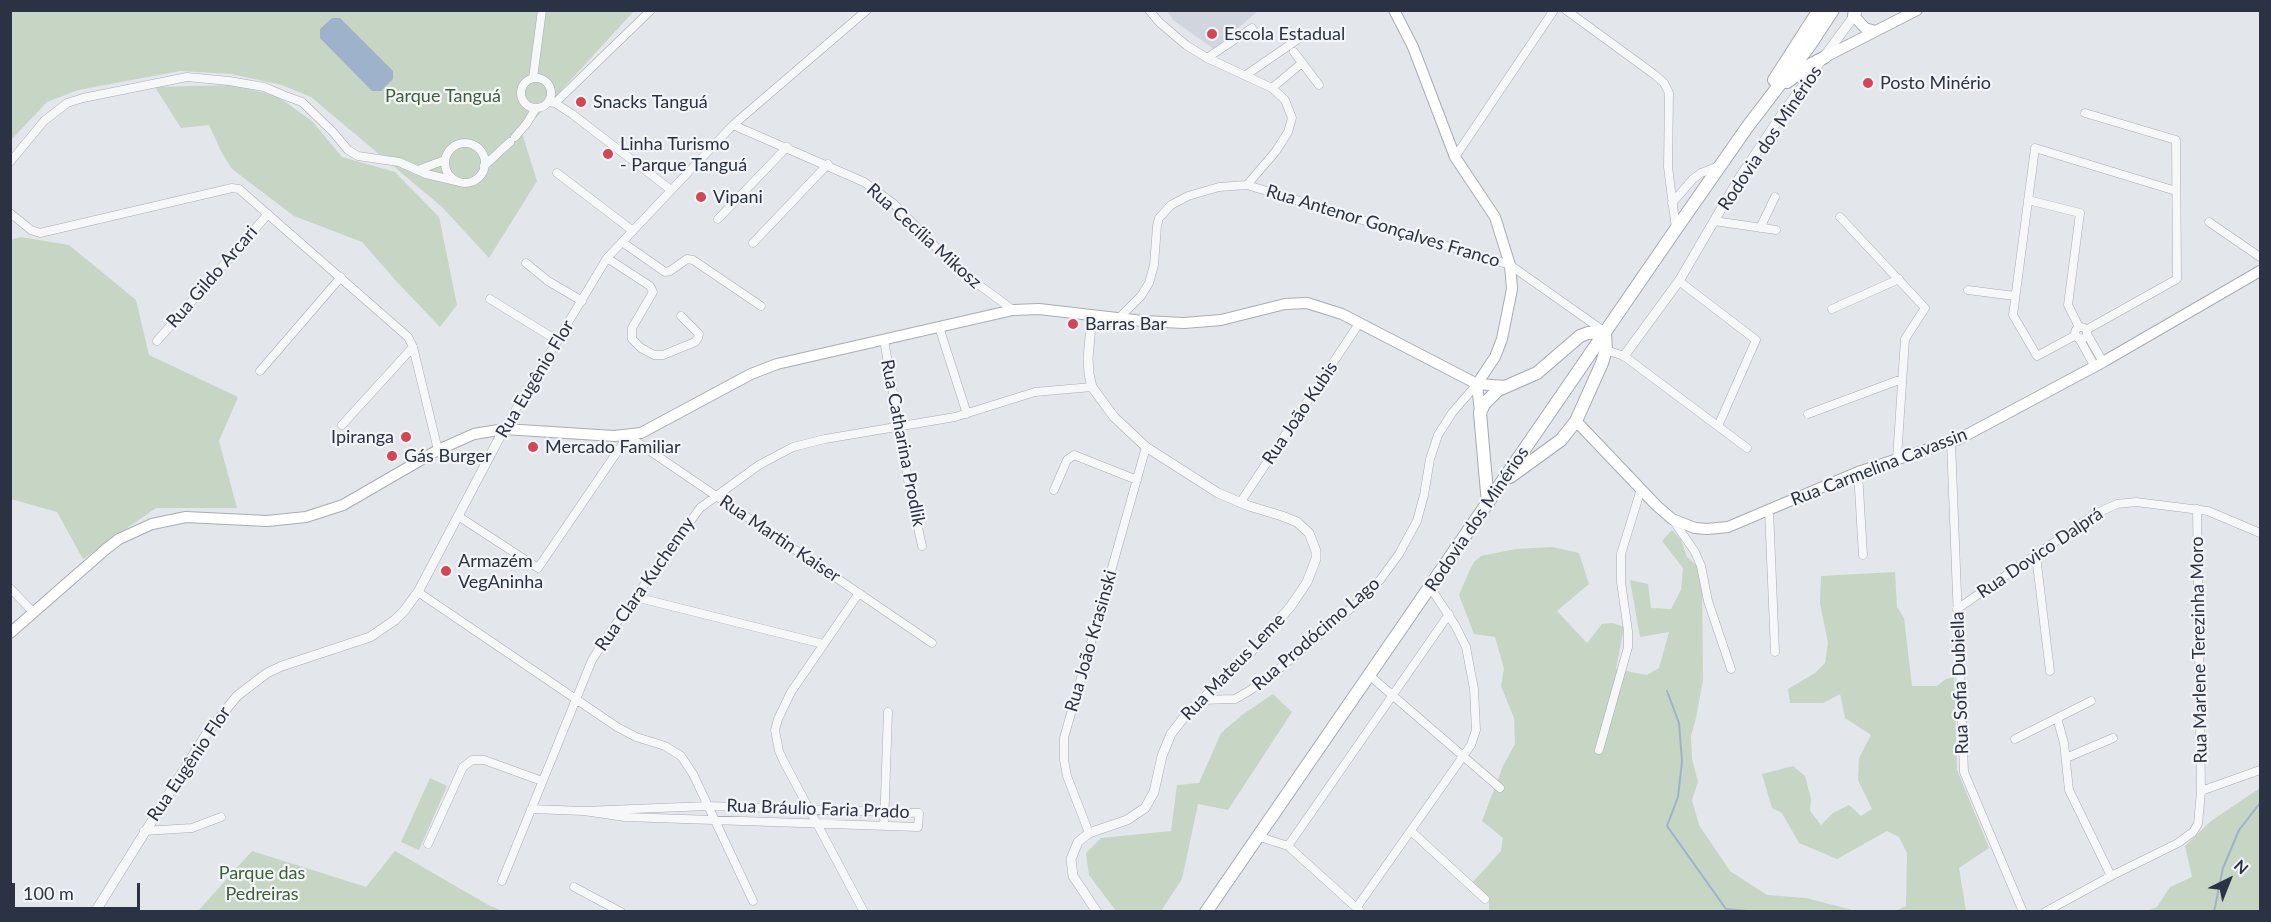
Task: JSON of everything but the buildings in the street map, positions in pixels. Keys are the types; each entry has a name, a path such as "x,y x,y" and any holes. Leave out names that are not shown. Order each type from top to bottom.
{"main road":[{"name":"Rua Prodócimo Lago","path":"1394,10 1413,47 1455,158 1495,217 1510,265 1512,289 1502,339 1495,357 1477,384"},
{"name":"Rodovia dos Minérios","path":"1748,126 1819,10"},
{"name":"Rodovia dos Minérios","path":"1206,912 1676,229 1833,10"},
{"path":"1768,99 1800,72 1825,57 1917,10"},
{"path":"1856,12 1865,28 1875,30"},
{"path":"1805,32 1810,45 1825,57"},
{"name":"Rua Carmelina Cavassin","path":"1576,421 1672,519 1695,528 1718,529 1738,524 1858,472 1951,442 2099,365 2260,270"},
{"path":"12,630 119,539 152,524 186,517 267,521 306,517 343,505 438,450 468,436 504,429 628,436 654,428 763,369 784,362 1013,310 1039,309 1166,322 1204,322 1295,302 1319,305 1360,322 1477,384 1507,386"},
{"path":"1480,413 1491,396 1537,373 1580,336 1605,332 1606,350 1576,421 1551,447 1501,483"},
{"path":"1477,384 1488,504"}],"street":[{"path":"533,78 542,10"},
{"path":"484,166 512,139 536,108 552,102 651,10"},
{"name":"Rua Eugênio Flor","path":"95,912 207,733 237,696 267,673 370,637 395,620 418,592 504,429 607,258 732,124 867,10"},
{"path":"1119,318 1141,296 1149,283 1154,265 1157,226 1159,219 1171,205 1188,196 1219,187 1247,185 1263,168 1288,132 1292,118 1285,100 1272,87 1207,58 1186,45 1159,22 1149,10"},
{"path":"1455,158 1554,10"},
{"path":"1566,10 1664,83 1669,93 1668,167 1676,229"},
{"name":"Rodovia dos Minérios","path":"1624,356 1679,281 1743,173 1782,114 1856,12"},
{"path":"1207,58 1252,28"},
{"path":"1246,75 1304,35"},
{"path":"1294,52 1319,85"},
{"path":"1272,87 1302,63"},
{"path":"10,162 44,121 67,103 187,77 264,87 302,102 348,150 358,156 399,162 456,181 471,182 482,173 484,166 482,153 471,144 457,145 451,149 445,160 447,172 456,181"},
{"path":"536,108 524,102 521,94 523,85 533,78 549,84 552,102 671,190"},
{"path":"2085,113 2176,140 2177,279 2037,356 2014,317 2035,148 2176,191"},
{"name":"Rua Cecília Mikosz","path":"732,124 858,178 886,197 957,268 1013,310"},
{"path":"718,219 787,147"},
{"path":"418,170 445,160"},
{"path":"753,243 828,164"},
{"path":"1672,203 1693,179 1721,165"},
{"path":"557,173 633,231"},
{"name":"Rua Antenor Gonçalves Franco","path":"1247,185 1510,265 1605,332"},
{"path":"10,213 31,230 44,233 235,188 242,191 405,334 413,347 438,450"},
{"path":"1760,228 1775,197"},
{"path":"2028,200 2080,213 2068,305 2099,365"},
{"name":"Rua Gildo Arcari","path":"157,341 268,214"},
{"path":"1840,217 1925,308 1905,339 1897,458"},
{"path":"1714,221 1776,230"},
{"path":"2209,222 2260,257"},
{"path":"622,242 665,272 687,259 693,260 761,306"},
{"path":"607,258 650,286 653,292 632,328 632,339 641,348 654,355 663,355 694,342 699,334 681,316"},
{"path":"526,263 548,281 582,301"},
{"path":"260,371 341,277"},
{"path":"1832,309 1899,279"},
{"path":"1679,281 1756,340 1718,426"},
{"path":"1968,290 2015,296"},
{"path":"490,299 558,341"},
{"name":"Rua Mateus Leme","path":"1089,834 1127,820 1145,808 1154,792 1162,756 1171,734 1185,716 1249,654 1291,606 1307,582 1316,559 1312,537 1297,522 1240,503 1218,493 1146,447 1114,417 1092,387 1088,358 1092,315"},
{"name":"Rua João Kubis","path":"1240,503 1360,322"},
{"path":"939,327 967,414"},
{"name":"Rua Catharina Prodlik","path":"884,340 898,426 922,546"},
{"path":"342,425 413,347"},
{"path":"1606,350 1624,356 1747,448"},
{"path":"1808,414 1902,379"},
{"name":"Rua Prodócimo Lago","path":"1201,700 1228,700 1249,691 1357,603 1380,580 1399,554 1417,521 1430,459 1438,435 1452,413 1477,384"},
{"name":"Rua Clara Kuchenny","path":"502,881 592,660 694,514 771,458 793,447 967,414 1035,392 1092,387"},
{"path":"458,516 538,568 628,436"},
{"name":"Rua Martin Kaiser","path":"628,436 932,643"},
{"name":"Rua Sofia Dubiella","path":"1951,442 1964,772 2023,912"},
{"name":"Rua João Krasinski","path":"1089,834 1066,776 1064,738 1146,447"},
{"path":"1054,490 1067,460 1074,455 1137,480"},
{"path":"1858,472 1863,555"},
{"path":"1599,750 1628,647 1621,582 1621,554 1641,489"},
{"name":"Rua Dovico Dalprá","path":"1957,609 2097,513 2117,504 2136,502 2197,509 2218,514 2260,533"},
{"name":"Rua Marlene Terezinha Moro","path":"2111,876 2178,843 2193,832 2201,813 2197,509"},
{"path":"1769,510 1775,652"},
{"path":"1672,519 1695,552 1701,566 1708,601 1731,669"},
{"path":"2036,556 2050,671"},
{"path":"1257,836 1288,846 1359,909 1463,756 1476,730 1474,689 1466,647 1449,614 1430,587"},
{"path":"10,588 34,613"},
{"path":"418,592 626,733 673,750 688,764 753,901"},
{"path":"859,593 784,704 775,730 779,751 864,912"},
{"path":"635,597 823,644"},
{"name":"Rodovia dos Minérios","path":"1288,846 1449,614"},
{"path":"1369,675 1500,788"},
{"path":"2015,739 2091,701"},
{"path":"884,826 888,712"},
{"path":"2045,912 2111,876 2069,790 2064,743 2057,718"},
{"path":"2066,758 2113,738"},
{"path":"428,844 463,767 472,760 484,760 542,781"},
{"path":"2201,791 2260,770"},
{"name":"Rua Bráulio Faria Prado","path":"531,809 584,811 708,806 919,813 918,827 625,817 584,811"},
{"path":"144,831 192,828 221,817"},
{"path":"1411,831 1485,898"},
{"path":"1089,834 1078,842 1071,868 1078,884 1097,912"},
{"path":"574,887 621,912"}],"shaded area":[{"name":"Escola Estadual","path":"1167,11 1258,11 1214,49 1173,20"}],"green space":[{"name":"Parque Tanguá","path":"11,11 634,11 522,133 537,181 489,258 442,207 311,97 282,85 231,74 180,71 78,90 47,102 11,140"},
{"path":"233,85 277,96 312,121 342,157 395,172 439,217 457,305 440,327 362,242 294,216 232,169 209,125 181,128 155,87"},
{"path":"21,237 69,245 136,300 149,355 238,397 219,441 237,508 156,508 83,559 57,512 11,499 10,240"},
{"path":"1672,530 1681,540 1687,557 1698,567 1702,584 1703,680 1691,736 1692,759 1698,782 1692,800 1699,825 1730,871 1767,895 1806,898 1856,911 1489,911 1489,898 1472,883 1501,851 1503,838 1482,821 1503,766 1515,744 1514,718 1501,686 1504,669 1495,637 1474,634 1459,595 1474,562 1481,556 1516,549 1552,547 1579,553 1589,584 1557,611 1587,643 1602,624 1613,623 1624,627 1616,669 1647,675 1659,668 1669,632 1640,637 1630,580 1648,584 1651,608 1671,609 1681,590 1683,568 1662,541"},
{"path":"1895,572 1897,607 1904,618 1912,686 1937,686 1946,679 1954,677 1957,770 1989,848 1959,868 1966,911 1896,911 1906,906 1907,853 1899,837 1887,831 1837,859 1799,843 1782,813 1772,808 1762,774 1793,766 1805,776 1811,799 1810,811 1821,825 1833,813 1849,805 1861,816 1872,809 1858,780 1859,758 1871,735 1845,718 1840,694 1823,703 1790,703 1788,689 1815,673 1825,663 1828,643 1820,603 1821,576"},
{"path":"1273,694 1292,712 1228,810 1198,804 1182,879 1161,911 1116,911 1089,875 1086,853 1101,838 1171,831 1177,785 1199,783 1221,733 1242,715"},
{"path":"430,778 447,786 419,850 401,842"},
{"path":"2260,788 2260,911 2146,911 2157,907 2170,887 2192,877 2185,846 2211,821"},
{"name":"Parque das Pedreiras","path":"252,851 366,887 395,851 490,906 503,911 198,911"}],"water":[{"path":"332,18 340,18 393,71 393,79 381,91 372,91 320,38 320,29"}],"waterway":[{"path":"1667,691 1679,723 1682,761 1678,797 1667,826 1726,909 1758,912"},
{"path":"2214,912 2223,868 2239,830 2260,803"}],"place":[{"name":"Escola Estadual","path":"1212,34"},
{"name":"Posto Minério","path":"1868,83"},
{"name":"Snacks Tanguá","path":"581,102"},
{"name":"Linha Turismo - Parque Tanguá","path":"608,154"},
{"name":"Vipani","path":"701,197"},
{"name":"Barras Bar","path":"1073,324"},
{"name":"Ipiranga","path":"406,437"},
{"name":"Mercado Familiar","path":"533,447"},
{"name":"Gás Burger","path":"392,456"},
{"name":"Armazém VegAninha","path":"446,571"}]}
